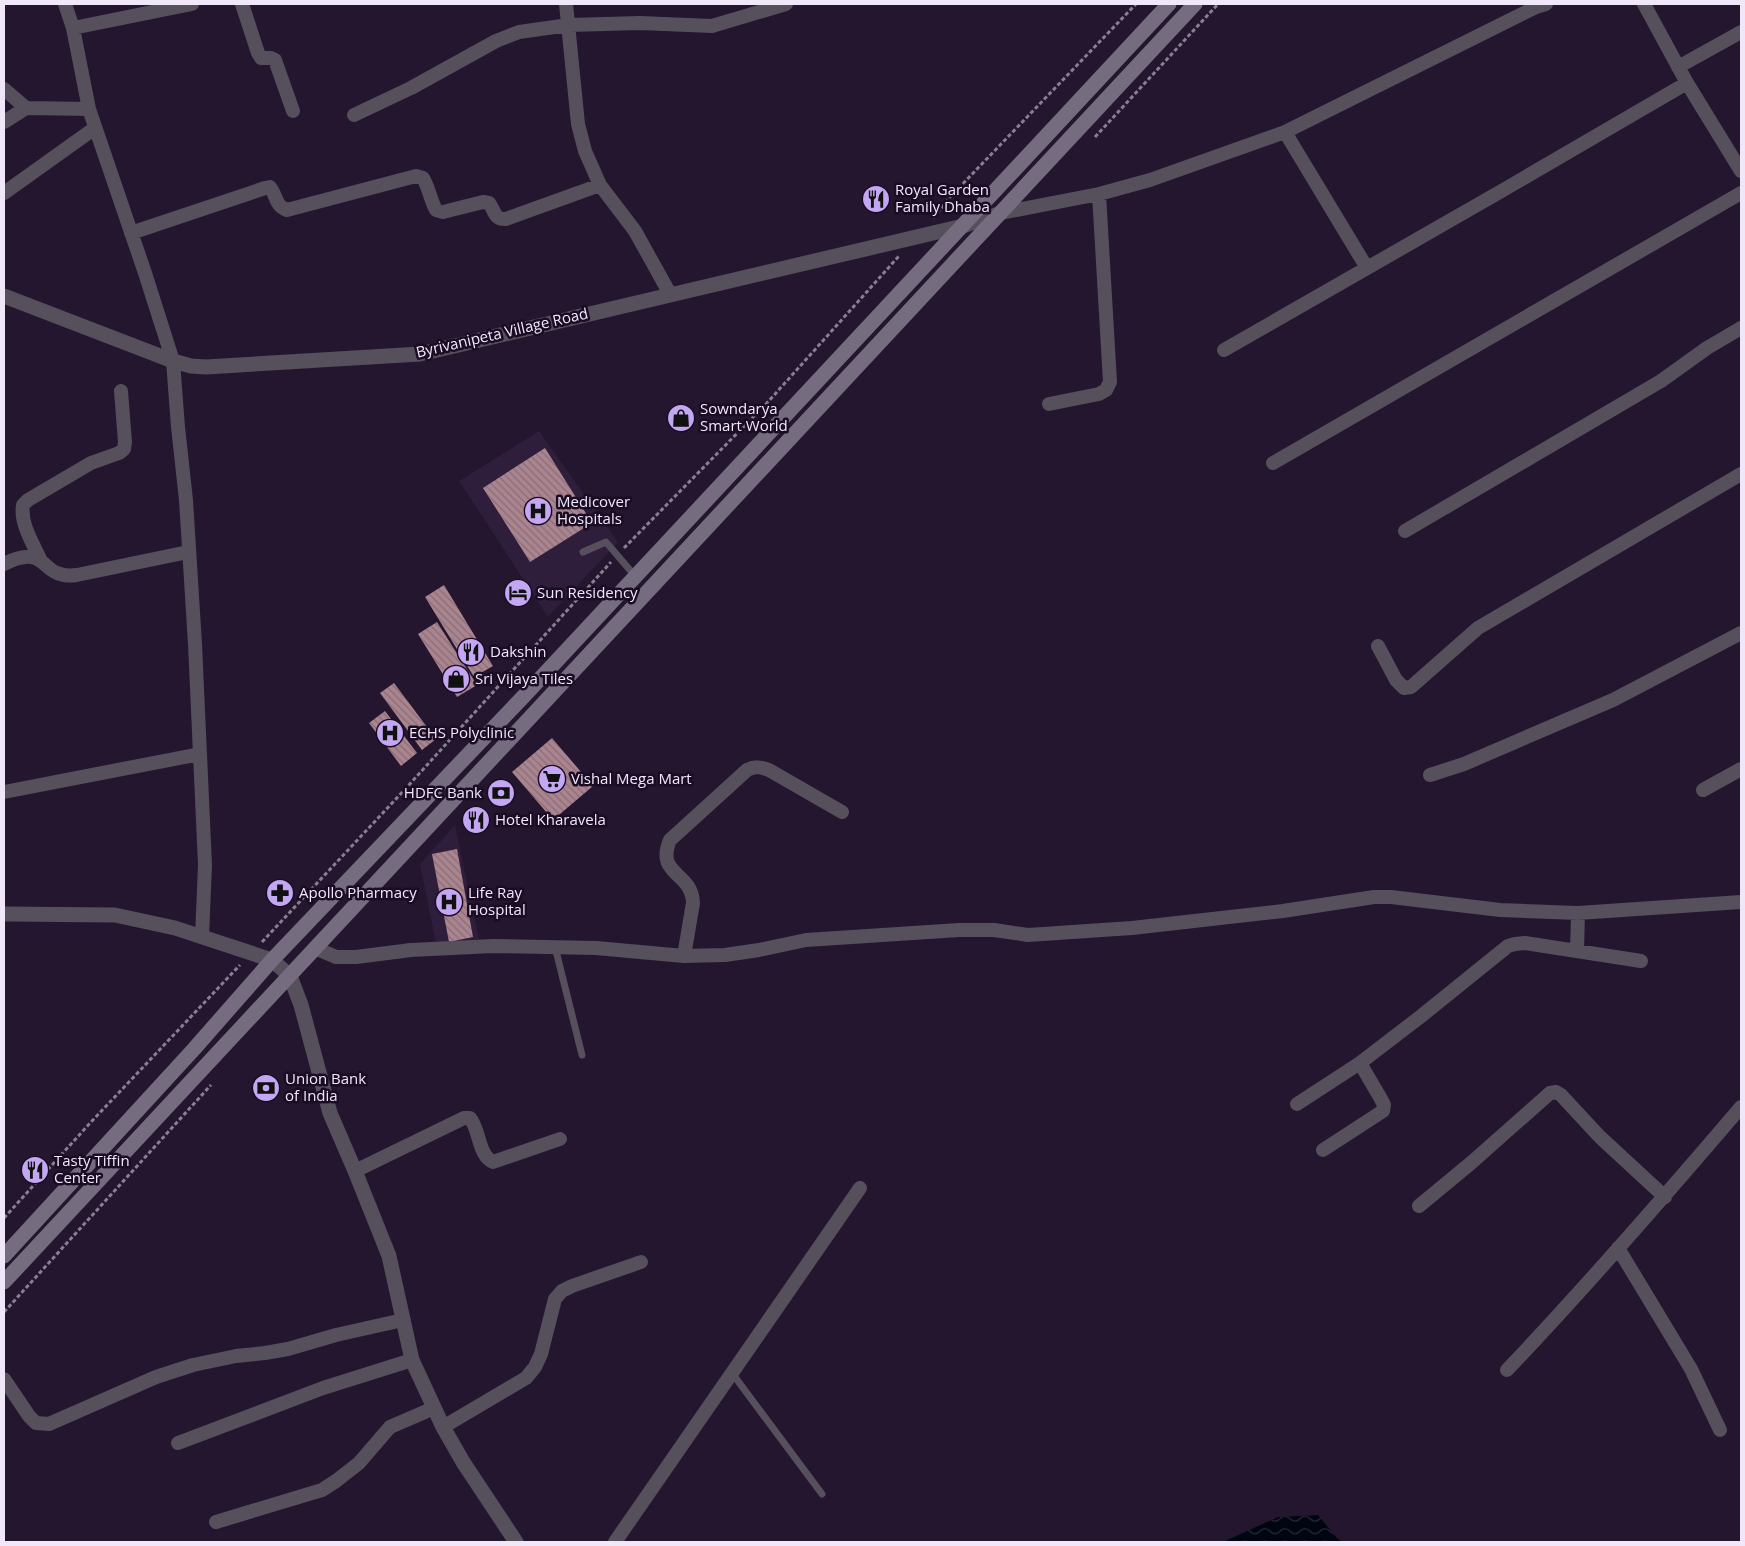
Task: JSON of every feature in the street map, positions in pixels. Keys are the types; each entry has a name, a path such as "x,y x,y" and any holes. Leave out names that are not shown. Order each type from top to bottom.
{"main road":[{"path":"4,1256 194,1049 272,960 523,697 1168,4"},
{"path":"4,1282 1195,4"}],"street":[{"path":"65,4 89,109 173,361 186,500 195,644 205,865 202,937"},
{"path":"72,28 192,4"},
{"path":"242,4 258,53 261,58 275,60 293,111"},
{"path":"566,4 578,124 585,150 600,185 635,231 670,294"},
{"path":"354,115 519,32 568,25 640,23 712,26 786,4"},
{"path":"1001,213 1098,194 1150,180 1285,132 1536,7 1546,4"},
{"path":"1644,4 1687,83 1741,171"},
{"path":"1678,67 1741,32"},
{"path":"1224,350 1687,83"},
{"path":"4,89 26,108"},
{"path":"4,122 26,108 89,109"},
{"path":"4,193 95,128"},
{"path":"1285,132 1367,268"},
{"path":"131,233 265,188 270,188 274,192 278,204 281,208 287,210 416,176 423,178 436,210 443,212 483,202 489,203 496,218 506,219 600,185"},
{"path":"1273,463 1741,193"},
{"path":"1049,404 1099,394 1106,390 1110,382 1098,194"},
{"name":"Byrivanipeta Village Road","path":"4,296 173,361 191,366 206,367 420,354 963,226 1001,213"},
{"path":"1405,532 1661,381 1707,348 1741,328"},
{"path":"40,559 23,521 23,505 28,500 91,463 119,453 124,448 126,442 121,391"},
{"path":"1378,646 1396,680 1404,688 1411,687 1478,628 1741,474"},
{"path":"4,564 17,558 29,556 40,559 58,574 72,576 188,552"},
{"path":"1430,775 1464,764 1613,700 1741,633"},
{"path":"4,792 200,754"},
{"path":"684,956 694,903 689,886 670,866 666,858 666,850 670,840 747,770 754,767 769,770 842,812"},
{"path":"1703,790 1741,769"},
{"path":"315,948 336,957 356,957 411,950 493,946 596,948 684,956 725,955 806,940 959,930 994,930 1028,935 1132,928 1374,897 1390,897 1500,910 1578,913 1741,902"},
{"path":"1576,951 1578,913"},
{"path":"4,914 115,915 175,928 272,960 290,976 301,1005 330,1113 389,1256 412,1360 443,1427 463,1462 516,1542"},
{"path":"1297,1104 1360,1063 1508,946 1525,944 1641,961"},
{"path":"1323,1150 1383,1110 1384,1105 1360,1063"},
{"path":"1419,1206 1550,1093 1556,1092 1600,1137 1665,1197"},
{"path":"1507,1370 1552,1323 1665,1197 1741,1107"},
{"path":"355,1171 464,1118 470,1118 474,1123 485,1155 488,1160 493,1162 560,1139"},
{"path":"615,1542 860,1188"},
{"path":"1618,1248 1692,1369 1720,1430"},
{"path":"443,1427 526,1378 535,1367 555,1299 562,1291 642,1262"},
{"path":"4,1379 29,1416 36,1423 49,1424 156,1377 193,1365 236,1356 265,1354 403,1320"},
{"path":"178,1443 323,1388 412,1360"},
{"path":"216,1522 322,1490 359,1463 390,1427 434,1408"}],"lane":[{"path":"583,552 606,542 635,576"},
{"path":"555,948 582,1055"},
{"path":"732,1373 822,1494"}],"path":[{"path":"4,1218 91,1122 408,786 617,555 767,403 951,196 1136,4"}],"shaded area":[{"name":"Medicover Hospitals","path":"539,431 618,542 548,617 459,481"},
{"name":"Life Ray Hospital","path":"455,825 479,939 436,944 420,864"}],"water":[{"path":"1318,1515 1342,1542 1223,1542 1278,1517"}],"building":[{"path":"545,448 592,523 530,562 483,488"},
{"path":"444,585 493,666 474,677 425,597"},
{"path":"437,622 477,685 457,697 418,634"},
{"path":"394,683 436,739 422,750 380,693"},
{"path":"385,711 417,753 401,766 369,723"},
{"name":"Vishal Mega Mart","path":"552,738 593,786 553,820 512,772"},
{"path":"457,849 473,937 449,942 432,854"}],"place":[{"name":"Royal Garden Family Dhaba","path":"876,199"},
{"name":"Sowndarya Smart World","path":"681,418"},
{"name":"Medicover Hospitals","path":"538,511"},
{"name":"Sun Residency","path":"518,593"},
{"name":"Dakshin","path":"471,652"},
{"name":"Sri Vijaya Tiles","path":"456,679"},
{"name":"ECHS Polyclinic","path":"390,733"},
{"name":"Vishal Mega Mart","path":"552,779"},
{"name":"HDFC Bank","path":"501,793"},
{"name":"Hotel Kharavela","path":"476,820"},
{"name":"Apollo Pharmacy","path":"280,893"},
{"name":"Life Ray Hospital","path":"449,902"},
{"name":"Union Bank of India","path":"266,1088"},
{"name":"Tasty Tiffin Center","path":"35,1170"}]}
